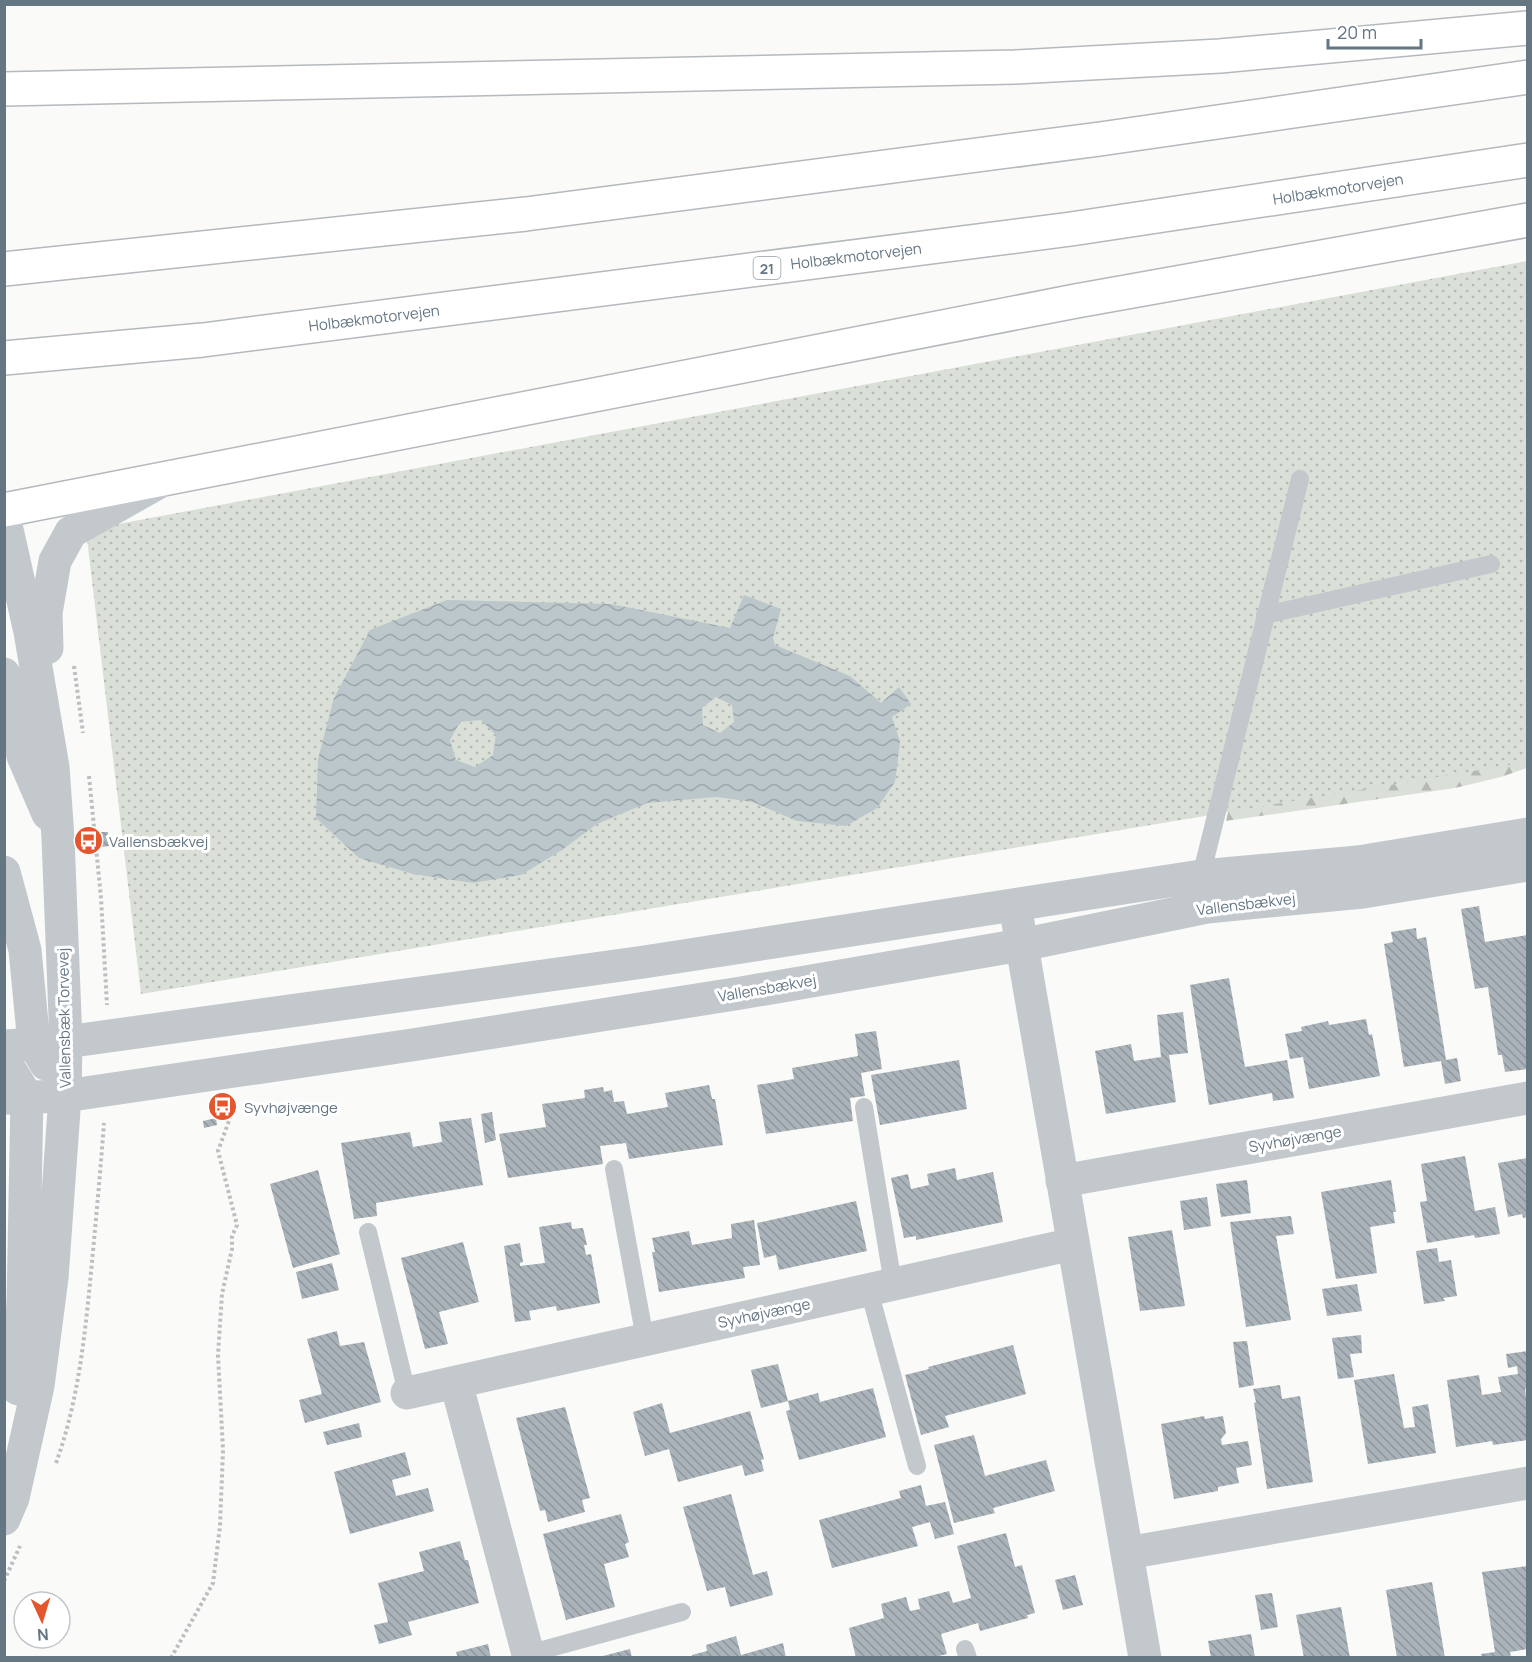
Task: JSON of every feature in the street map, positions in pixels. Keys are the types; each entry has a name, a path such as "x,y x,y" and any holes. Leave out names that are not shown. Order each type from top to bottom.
{"highway":[{"path":"4,89 1015,66 1220,56 1527,28"},
{"path":"4,269 526,214 1089,141 1527,77"},
{"name":"Holbækmotorvejen","path":"4,358 203,340 1048,232 1527,160"},
{"path":"4,510 1076,301 1527,220"}],"street":[{"path":"52,766 46,613 56,561 71,532 167,478"},
{"name":"Vallensbæk Torvevej","path":"4,516 30,632 52,766 58,838 66,1042 65,1096 50,1299 38,1386 9,1508"},
{"path":"4,675 23,756 58,838"},
{"name":"Vallensbækvej","path":"19,1045 66,1042 644,962 1201,876 1358,862 1527,834"},
{"name":"Vallensbækvej","path":"16,1097 65,1096 741,993 1021,945 1207,907 1363,892 1527,865"},
{"path":"4,872 25,950 19,1045 65,1096"},
{"path":"1015,905 1145,1658"},
{"path":"4,1060 16,1097 23,1301 9,1508"},
{"name":"Syvhøjvænge","path":"1062,1181 1527,1098"},
{"name":"Syvhøjvænge","path":"407,1393 1073,1244"},
{"path":"456,1382 529,1656"},
{"path":"1127,1553 1527,1483"}],"lane":[{"path":"1201,876 1300,479"},
{"path":"1265,615 1491,564"},
{"path":"864,1107 881,1287 917,1466"},
{"path":"614,1169 645,1339"},
{"path":"368,1232 407,1393"},
{"path":"529,1656 682,1612"}],"path":[{"path":"171,1658 213,1583 220,1526 223,1450 218,1356 222,1294 232,1249 232,1236 237,1225 218,1151 246,1069"}],"green space":[{"path":"1527,261 1527,762 141,994 86,530"},
{"path":"1527,742 1527,768 1501,777 1455,788 1226,821 1230,804"}],"water":[{"path":"744,595 781,609 773,638 775,645 850,676 881,703 899,687 911,704 892,717 900,742 895,782 877,808 846,826 797,821 753,802 716,797 647,803 597,824 562,850 521,875 473,883 413,874 359,858 316,818 318,759 334,698 370,630 447,600 611,604 730,628","holes":["716,697 732,705 734,722 720,733 703,725 702,708","481,720 496,735 493,755 475,767 456,760 450,740 460,722"]}],"building":[{"path":"101,832 108,832 109,846 102,847"},
{"path":"1479,906 1485,942 1527,935 1527,1069 1505,1072 1502,1055 1498,1055 1488,987 1475,989 1461,909"},
{"path":"1416,928 1417,939 1426,937 1446,1060 1457,1058 1461,1081 1445,1084 1441,1061 1404,1067 1384,944 1393,942 1391,932"},
{"path":"1229,978 1245,1067 1287,1060 1294,1098 1273,1101 1272,1093 1209,1105 1190,985"},
{"path":"1183,1012 1188,1053 1169,1055 1176,1102 1106,1114 1095,1051 1131,1044 1134,1061 1161,1057 1157,1015"},
{"path":"1366,1019 1369,1035 1372,1034 1380,1076 1309,1089 1303,1057 1290,1059 1285,1034 1302,1031 1301,1027 1328,1021 1329,1025"},
{"path":"876,1031 882,1069 861,1073 865,1096 850,1098 853,1121 766,1134 757,1085 794,1079 792,1068 858,1056 855,1034"},
{"path":"959,1060 967,1109 880,1125 871,1075"},
{"path":"709,1085 712,1099 715,1099 723,1145 629,1159 626,1143 600,1146 603,1164 508,1178 499,1134 546,1127 542,1104 585,1098 584,1090 603,1087 604,1092 612,1090 614,1102 624,1101 627,1114 668,1107 665,1093"},
{"path":"492,1112 496,1140 485,1143 481,1114"},
{"path":"216,1118 217,1125 204,1128 203,1121"},
{"path":"471,1118 483,1185 376,1203 377,1216 354,1219 341,1143 410,1132 413,1147 442,1142 439,1122"},
{"path":"1465,1156 1475,1211 1495,1207 1500,1234 1475,1238 1474,1235 1427,1243 1420,1202 1427,1201 1421,1164"},
{"path":"1527,1158 1527,1217 1523,1218 1522,1214 1508,1217 1498,1163"},
{"path":"955,1168 957,1180 993,1172 1003,1222 916,1240 916,1236 904,1238 891,1178 908,1174 911,1189 929,1185 927,1174"},
{"path":"318,1170 340,1254 293,1268 270,1184"},
{"path":"1247,1180 1251,1213 1221,1217 1216,1184"},
{"path":"1391,1180 1396,1212 1393,1212 1395,1223 1370,1227 1377,1273 1336,1279 1321,1192"},
{"path":"1207,1197 1211,1226 1184,1230 1180,1201"},
{"path":"856,1201 867,1251 779,1270 776,1255 764,1258 757,1223"},
{"path":"1291,1216 1294,1234 1276,1236 1291,1320 1246,1327 1230,1222"},
{"path":"754,1220 760,1265 743,1267 745,1278 659,1292 652,1238 689,1231 692,1245 732,1238 731,1224"},
{"path":"571,1222 572,1229 583,1228 587,1245 584,1245 586,1255 591,1254 600,1303 557,1311 556,1306 529,1311 531,1320 515,1322 504,1246 520,1243 523,1262 520,1266 545,1263 539,1227"},
{"path":"1172,1230 1185,1306 1140,1311 1128,1237"},
{"path":"463,1242 479,1302 439,1312 448,1344 425,1349 401,1258"},
{"path":"1437,1248 1439,1262 1451,1260 1457,1296 1443,1298 1445,1301 1424,1304 1416,1251"},
{"path":"332,1263 339,1290 302,1299 296,1272"},
{"path":"1357,1284 1362,1311 1327,1316 1322,1289"},
{"path":"337,1331 340,1346 364,1342 381,1402 305,1423 299,1400 322,1394 307,1339"},
{"path":"1361,1335 1362,1353 1350,1354 1354,1377 1338,1379 1332,1338"},
{"path":"1247,1341 1254,1385 1239,1388 1233,1342"},
{"path":"1013,1345 1026,1394 945,1416 949,1427 921,1435 905,1375"},
{"path":"1527,1351 1527,1388 1525,1389 1527,1440 1493,1445 1492,1441 1456,1447 1447,1380 1479,1375 1482,1395 1501,1392 1498,1377 1518,1374 1517,1366 1508,1368 1506,1354"},
{"path":"778,1364 788,1401 761,1408 751,1370"},
{"path":"1394,1374 1404,1428 1415,1427 1412,1407 1428,1404 1436,1453 1368,1464 1354,1380"},
{"path":"1280,1385 1282,1399 1300,1396 1313,1482 1267,1489 1253,1389"},
{"path":"873,1388 886,1437 799,1460 786,1411 790,1410 788,1401 818,1393 820,1402"},
{"path":"662,1403 670,1433 750,1411 764,1459 761,1460 764,1471 745,1476 742,1465 678,1482 669,1449 645,1456 633,1412"},
{"path":"565,1407 590,1498 582,1500 585,1512 548,1522 545,1510 540,1511 516,1418"},
{"path":"1204,1416 1205,1419 1223,1416 1226,1433 1221,1439 1222,1445 1248,1441 1252,1465 1236,1468 1239,1483 1218,1487 1218,1491 1174,1499 1161,1424"},
{"path":"359,1423 362,1437 327,1445 323,1432"},
{"path":"974,1435 985,1476 1046,1460 1055,1491 993,1508 995,1513 954,1523 934,1445"},
{"path":"405,1452 411,1475 392,1480 396,1496 428,1488 434,1511 350,1534 334,1472"},
{"path":"921,1485 926,1506 945,1502 954,1534 935,1539 930,1522 912,1527 918,1546 832,1568 819,1520 901,1498 899,1491"},
{"path":"731,1494 753,1575 767,1571 773,1595 730,1607 725,1587 707,1591 683,1507"},
{"path":"621,1514 629,1542 625,1544 629,1557 604,1564 615,1607 566,1620 543,1534"},
{"path":"1006,1533 1015,1567 1022,1565 1035,1613 1027,1615 1028,1618 980,1631 978,1623 941,1634 947,1654 931,1658 856,1658 849,1628 884,1618 881,1604 906,1597 910,1611 920,1609 918,1599 949,1591 953,1603 971,1598 957,1546"},
{"path":"460,1541 465,1560 468,1560 479,1603 408,1622 412,1635 379,1644 374,1625 388,1622 378,1583 424,1571 419,1552"},
{"path":"1527,1566 1527,1649 1510,1652 1511,1658 1482,1658 1481,1654 1495,1652 1482,1572"},
{"path":"1075,1575 1083,1605 1063,1610 1055,1580"},
{"path":"1432,1582 1445,1658 1397,1658 1386,1590"},
{"path":"1272,1593 1278,1627 1261,1630 1255,1595"},
{"path":"1341,1607 1350,1658 1304,1658 1296,1615"},
{"path":"1251,1634 1255,1658 1211,1658 1208,1641"},
{"path":"736,1636 741,1655 783,1643 786,1658 693,1658 692,1655 707,1651 706,1645"},
{"path":"488,1644 491,1658 458,1658 456,1652"},
{"path":"630,1649 632,1658 599,1658 599,1657"}],"place":[{"name":"Vallensbækvej","path":"88,841"},
{"name":"Syvhøjvænge","path":"223,1107"}]}
